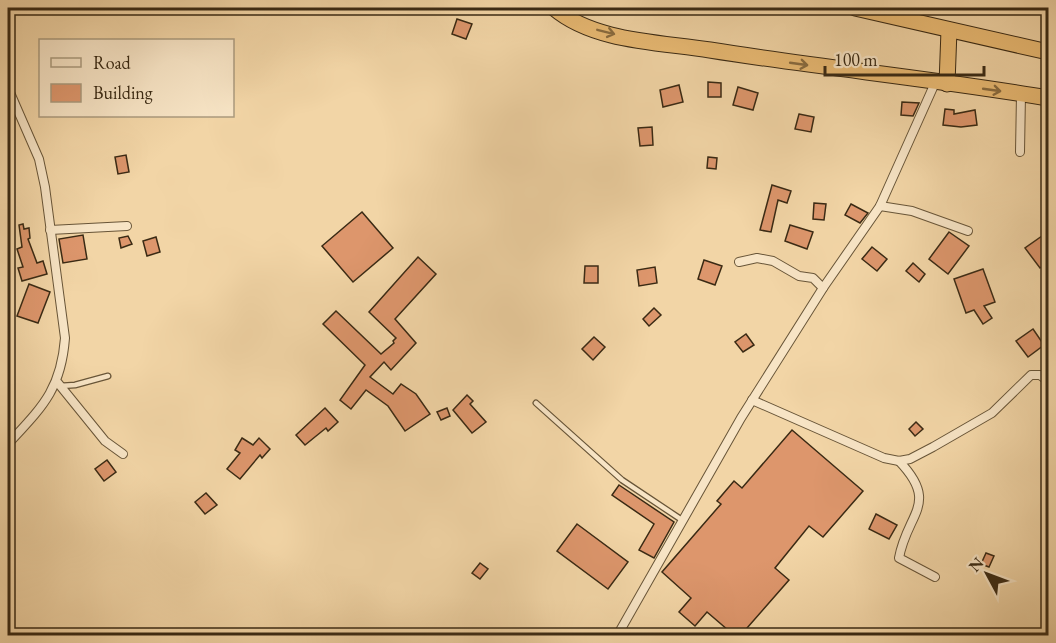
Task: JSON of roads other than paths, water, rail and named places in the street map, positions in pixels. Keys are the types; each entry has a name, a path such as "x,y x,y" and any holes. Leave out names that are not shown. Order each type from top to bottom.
{"highway":[{"path":"554,8 594,29 622,36 1048,98"},
{"path":"855,8 1048,52"},
{"path":"941,83 950,30"}],"street":[{"path":"617,636 752,400 823,288 880,206 941,83"},
{"path":"8,88 39,159 65,339 59,384 8,444"},
{"path":"1020,152 1021,94"},
{"path":"880,206 912,211 968,231"},
{"path":"50,230 126,226"},
{"path":"739,262 757,258 774,261 799,276 813,278 823,288"},
{"path":"752,400 884,458 899,461 910,459 992,413 1031,375 1040,375 1048,381"},
{"path":"59,384 105,441 123,454"},
{"path":"899,461 912,474 919,492 918,508 899,558 935,577"}],"lane":[{"path":"59,384 75,385 108,376"},
{"path":"536,403 621,480 682,520"}]}
